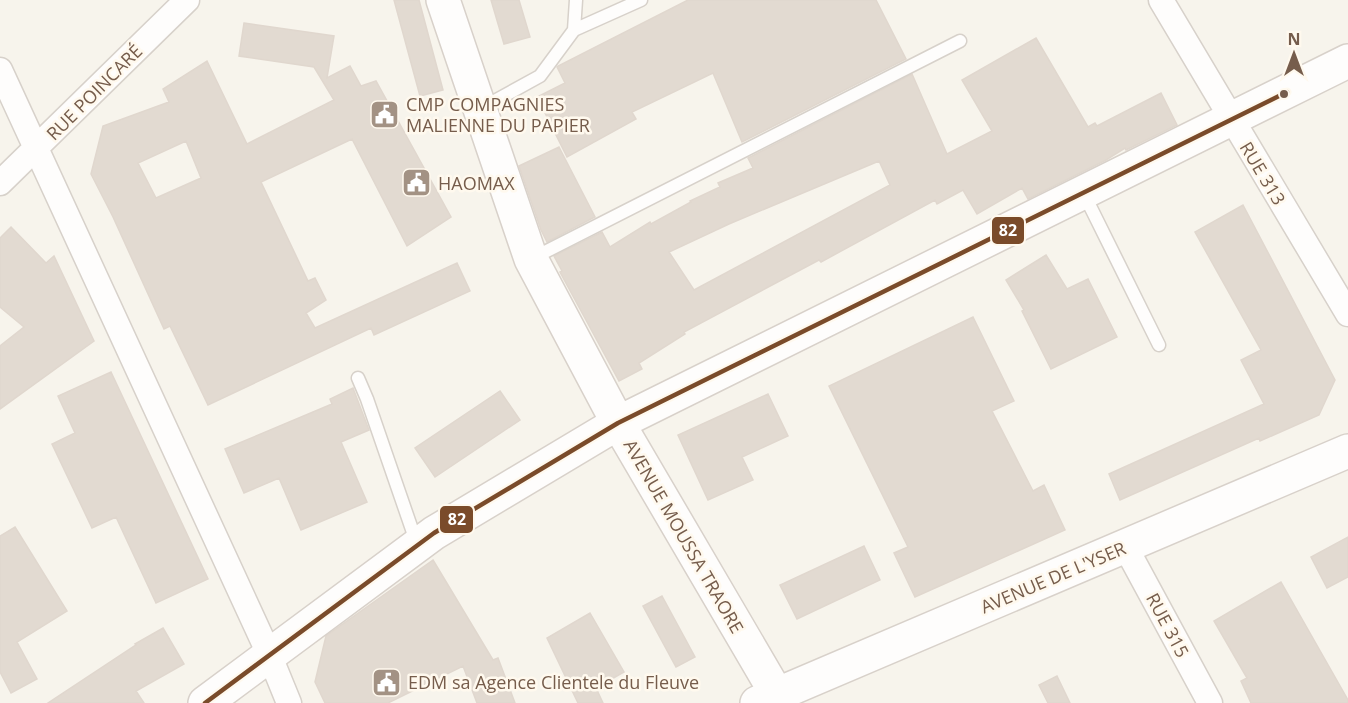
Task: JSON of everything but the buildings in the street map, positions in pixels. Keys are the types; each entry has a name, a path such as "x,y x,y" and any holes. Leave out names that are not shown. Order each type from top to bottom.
{"street":[{"name":"RUE POINCARÉ","path":"0,183 187,0"},
{"name":"AVENUE MOUSSA TRAORE","path":"443,0 531,259 618,423 772,700"},
{"name":"RUE 313","path":"1161,0 1348,314"},
{"path":"205,703 434,533 618,423 1348,61"},
{"path":"0,70 269,654 289,703"},
{"name":"AVENUE DE L'YSER","path":"772,700 1348,451"},
{"name":"RUE 315","path":"1125,546 1210,703"}],"lane":[{"path":"574,30 576,0"},
{"path":"479,109 540,76 574,30 641,0"},
{"path":"531,259 960,41"},
{"path":"1083,193 1159,345"},
{"path":"358,378 417,545"}],"transit line":[{"name":"82","path":"205,703 434,533 618,423 1287,92"}],"place":[{"name":"CMP COMPAGNIES MALIENNE DU PAPIER","path":"385,114"},
{"name":"HAOMAX","path":"417,183"},
{"name":"EDM sa Agence Clientele du Fleuve","path":"387,682"}]}
